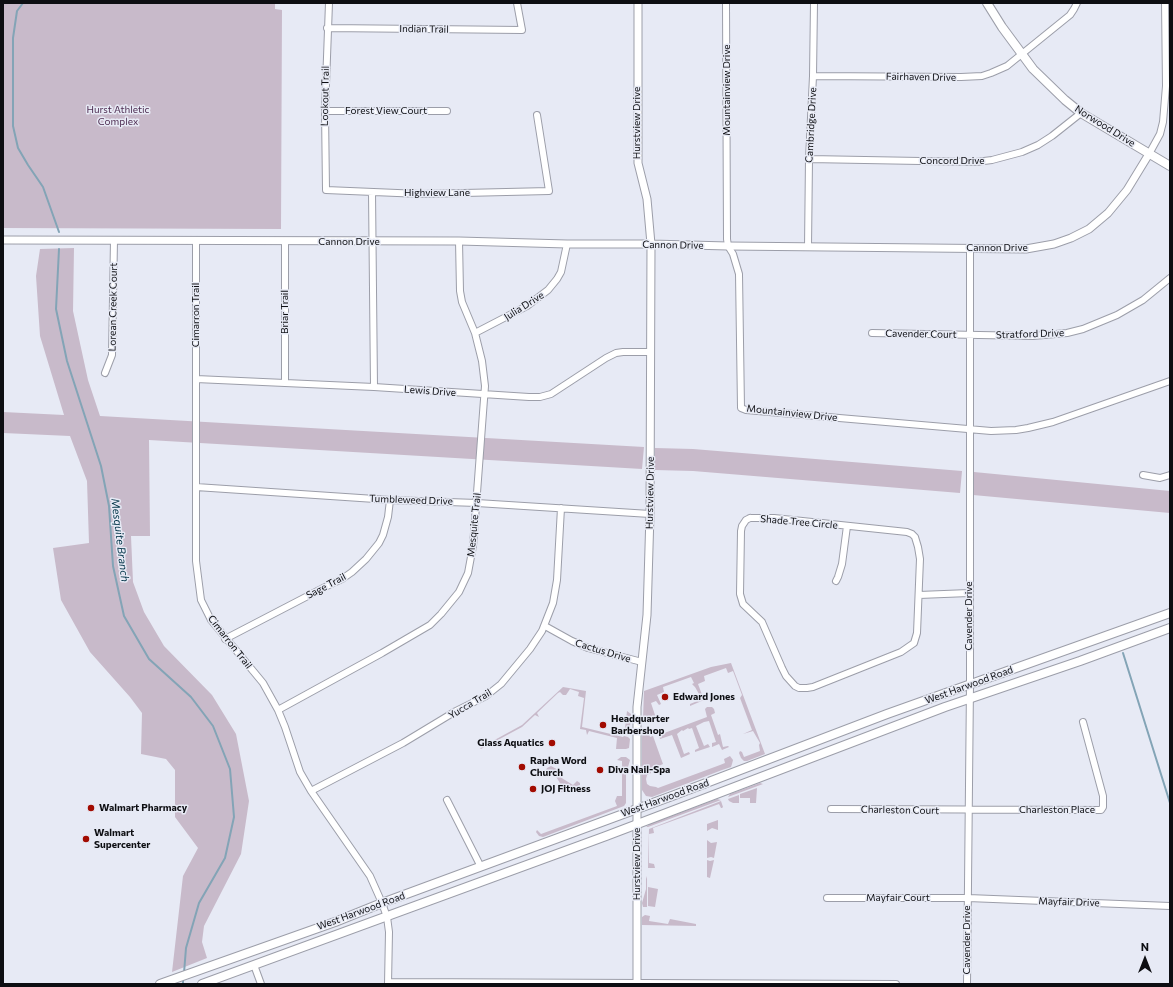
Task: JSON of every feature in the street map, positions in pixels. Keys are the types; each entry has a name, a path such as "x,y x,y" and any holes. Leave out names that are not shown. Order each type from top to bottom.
{"main road":[{"name":"Norwood Drive","path":"987,3 1002,27 1045,82 1081,113 1170,166"},
{"name":"West Harwood Road","path":"160,984 336,922 382,903 879,717 1170,613"},
{"name":"West Harwood Road","path":"202,984 387,917 970,699 1170,628"}],"street":[{"name":"Lookout Trail","path":"326,190 325,111 328,3"},
{"name":"Indian Trail","path":"327,28 522,30 517,3"},
{"name":"Hurstview Drive","path":"637,983 637,707 647,615 650,514 651,352 651,244 649,209 639,173 637,156 638,3"},
{"name":"Mountainview Drive","path":"726,3 728,246 733,254 739,274 741,408 746,410 991,431 1016,430 1053,422 1170,381"},
{"name":"Cambridge Drive","path":"808,247 814,3"},
{"name":"Fairhaven Drive","path":"813,76 982,76 1007,66 1070,15 1076,3"},
{"name":"Cannon Drive","path":"3,240 459,241 567,244 1026,249 1054,244 1089,229 1108,213 1127,190 1160,134 1163,122 1168,65 1165,3"},
{"name":"Forest View Court","path":"325,111 447,111"},
{"name":"Concord Drive","path":"809,160 976,162 992,160 1022,152 1038,145 1081,113"},
{"name":"Highview Lane","path":"326,190 421,194 549,191 537,115"},
{"path":"372,192 374,387"},
{"name":"Lorean Creek Court","path":"105,373 112,356 114,240"},
{"name":"Cimarron Trail","path":"196,240 196,561 201,600 211,620 225,639 263,683 285,726 300,772 311,791 370,876 387,917 389,932 388,983"},
{"name":"Briar Trail","path":"285,241 285,383"},
{"name":"Mesquite Trail","path":"278,710 430,625 459,592 468,573 473,546 477,503 485,386 482,361 475,333 462,302 460,291 459,241"},
{"name":"Julia Drive","path":"475,333 527,306 548,290 557,279 560,272 567,244"},
{"name":"Cavender Drive","path":"967,984 970,699 970,248"},
{"name":"Stratford Drive","path":"970,334 1052,335 1083,329 1117,315 1143,300 1170,278"},
{"name":"Cavender Court","path":"872,333 970,334"},
{"name":"Lewis Drive","path":"196,379 374,387 529,398 551,394 616,353 651,352"},
{"path":"1143,475 1160,478 1170,475"},
{"name":"Tumbleweed Drive","path":"196,487 390,500 477,503 650,514"},
{"name":"Sage Trail","path":"225,639 325,587 342,580 352,572 366,559 379,543 388,517 390,500"},
{"name":"Yucca Trail","path":"311,791 403,743 456,711 486,696 501,684 530,649 545,626 553,603 557,580 561,508"},
{"name":"Shade Tree Circle","path":"750,518 774,518 847,526 907,532 915,537 920,559 917,633 912,646 901,652 807,688 799,688 791,682 782,668 762,622 743,604 740,594 742,526 746,520 750,518"},
{"path":"836,581 842,564 847,526"},
{"path":"919,595 969,593"},
{"name":"Cactus Drive","path":"545,626 588,648 642,662"},
{"name":"Charleston Place","path":"969,810 1101,810 1103,808 1103,796 1083,722"},
{"path":"447,800 481,867"},
{"name":"Charleston Court","path":"831,809 969,810"},
{"name":"Mayfair Court","path":"827,898 968,898"},
{"name":"Mayfair Drive","path":"968,898 1170,906"},
{"path":"254,965 261,984"},
{"path":"388,983 896,984"}],"green space":[{"name":"Hurst Athletic Complex","path":"3,3 275,3 275,9 282,10 281,229 3,228"},
{"path":"74,248 73,311 88,380 100,416 644,447 642,469 149,440 150,536 131,536 133,582 144,612 164,646 212,695 236,734 249,801 241,854 204,926 202,942 207,958 172,972 183,876 198,848 175,817 175,770 166,759 141,754 142,713 130,697 90,652 61,600 53,548 89,543 87,481 70,436 3,433 3,412 64,415 40,336 36,276 40,249"},
{"path":"655,448 693,449 962,471 960,493 693,471 655,470"},
{"path":"974,472 1170,491 1170,513 973,495"},
{"path":"731,663 765,754 747,761 744,761 741,758 739,753 740,751 744,757 760,751 760,743 753,731 743,734 752,730 740,698 742,695 733,671 728,673 726,668 704,676 705,681 698,684 704,700 690,706 690,704 700,700 699,694 692,684 694,683 691,677 663,687 664,692 657,695 661,704 659,705 656,701 651,703 656,718 647,721 643,719 644,691 711,667"},
{"path":"563,687 586,691 582,727 628,737 630,739 629,748 616,749 617,738 589,731 587,735 586,730 580,729 584,698 578,696 579,692 570,689 566,695 563,695 560,692 558,693 537,713 539,717 535,715 522,727 481,749 480,748 522,725"},
{"path":"707,707 712,707 714,709 715,713 711,715 718,735 720,734 723,747 729,747 722,750 719,744 712,747 712,743 716,742 709,721 704,722 696,726 704,746 708,744 710,747 695,752 695,750 699,748 692,728 682,730 677,734 684,754 689,752 690,754 681,758 672,735 660,739 659,735 707,717 705,709"},
{"path":"627,711 631,714 630,727 628,729 625,728"},
{"path":"648,729 650,737 653,736 663,764 650,770 651,773 647,775 647,784 650,786 658,788 720,765 725,763 724,759 730,756 733,760 731,767 652,797 646,796 642,790 642,737 643,732"},
{"path":"621,757 626,757 630,760 626,774 626,803 624,806 543,837 539,836 536,832 537,830 541,834 617,806 615,801 617,796 622,796 622,761 617,760"},
{"path":"551,766 562,772 560,777 573,785 577,781 580,785 559,793 559,790 563,788 552,770 548,772 546,770"},
{"path":"760,783 763,784 728,797 730,794"},
{"path":"757,788 756,803 750,803 750,798 740,798 740,794"},
{"path":"739,795 739,803 733,803 728,799"},
{"path":"717,799 721,800 646,827 650,824"},
{"path":"721,801 722,808 719,804 653,828 654,833 649,834 649,863 654,864 655,868 648,868 649,829"},
{"path":"718,820 718,830 712,828 707,831 707,824"},
{"path":"707,840 711,843 717,842 714,858 707,858"},
{"path":"707,860 714,860 710,878 707,877"},
{"path":"647,876 647,907 643,907 642,903 646,889"},
{"path":"648,887 658,889 655,907 648,906"},
{"path":"645,915 650,916 649,921 668,924 670,919 696,924 696,926 642,925 642,917"}],"waterway":[{"name":"Mesquite Branch","path":"23,3 17,11 13,38 13,126 18,148 43,187 59,232"},
{"name":"Mesquite Branch","path":"59,249 56,309 67,361 101,466 109,506 113,566 124,616 149,659 191,697 213,726 230,769 234,817 225,858 199,903 186,948 184,973"},
{"path":"1123,653 1170,803"},
{"name":"Mesquite Branch","path":"183,978 183,984"}],"place":[{"name":"Edward Jones","path":"665,697"},
{"name":"Headquarter Barbershop","path":"603,725"},
{"name":"Glass Aquatics","path":"552,743"},
{"name":"Rapha Word Church","path":"522,767"},
{"name":"Diva Nail-Spa","path":"600,770"},
{"name":"JOJ Fitness","path":"533,789"},
{"name":"Walmart Pharmacy","path":"91,808"},
{"name":"Walmart Supercenter","path":"86,839"}]}
